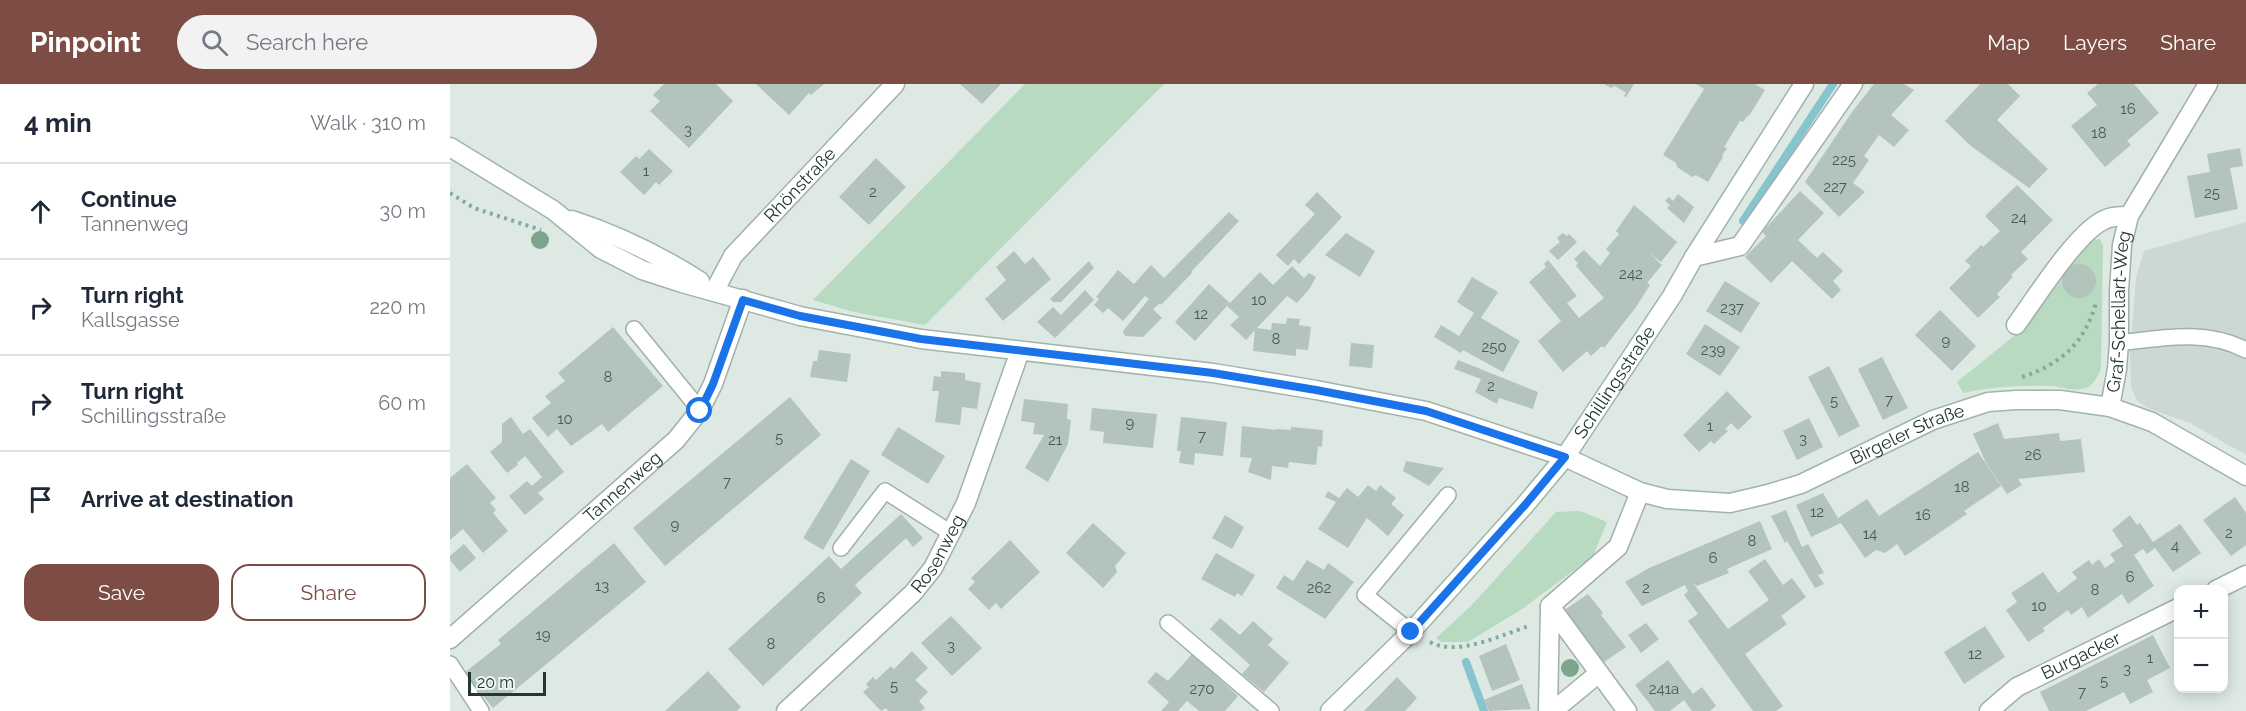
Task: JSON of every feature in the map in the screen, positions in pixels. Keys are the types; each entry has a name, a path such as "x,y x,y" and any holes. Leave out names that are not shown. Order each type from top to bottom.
{"street":[{"name":"Rhönstraße","path":"715,290 733,256 895,84"},
{"name":"Schillingsstraße","path":"1330,711 1411,632 1565,457 1672,296 1694,257 1804,84"},
{"path":"1694,257 1740,246 1853,84"},
{"name":"Graf-Schellart-Weg","path":"2110,407 2119,343 2122,245 2129,216 2208,84"},
{"name":"Birgeler Straße","path":"450,147 564,218 611,232 663,257 715,290 743,300 800,316 921,339 1213,373 1426,411 1565,457 1640,492 1667,500 1730,503 1801,484 1934,420 1988,402 2016,400 2060,400 2110,407 2152,422 2246,476"},
{"name":"Graf-Schellart-Weg","path":"2016,325 2075,245 2091,228 2102,220 2129,216"},
{"name":"Tannenweg","path":"450,639 676,440 700,411 713,384 743,300"},
{"name":"Rosenweg","path":"786,711 913,593 933,568 966,503 1020,351"},
{"path":"1532,625 1618,547 1640,492"},
{"path":"2226,585 2246,575"},
{"path":"1549,610 1627,711"},
{"path":"1548,711 1549,610"},
{"name":"Burgacker","path":"1989,711 2018,687 2174,610"},
{"path":"1553,711 1599,673"}],"lane":[{"path":"634,329 700,411"},
{"path":"2119,343 2174,336 2195,337 2215,339 2246,350"},
{"path":"841,548 885,491 951,533"},
{"path":"1411,632 1365,595 1448,495"},
{"path":"1168,622 1271,711"},
{"path":"450,664 481,711"}],"path":[{"path":"2018,378 2047,368 2069,352 2079,341 2092,317 2096,302 2105,294 2119,291"},
{"path":"1411,632 1435,645 1467,647 1532,625"}],"shaded area":[{"path":"2246,222 2246,455 2190,423 2150,409 2137,401 2131,387 2130,351 2136,278 2144,251"}],"green space":[{"path":"1025,84 1164,84 925,325 854,312 813,300"},
{"path":"2100,239 2103,246 2101,369 2093,383 2080,390 2029,386 1963,393 1957,382 2014,336 2037,311 2061,273 2091,240"},
{"path":"1580,511 1607,522 1593,556 1522,609 1468,642 1441,642 1436,638 1471,606 1556,512"}],"building":[{"path":"664,84 716,84 733,101 689,148 650,111 660,101 653,95"},
{"path":"756,84 824,84 811,95 809,93 789,115"},
{"path":"960,84 1001,84 982,104"},
{"path":"1604,84 1634,84 1626,97 1624,96 1626,93 1615,86 1611,88"},
{"path":"1696,84 1755,84 1765,90 1749,116 1743,122 1740,121 1724,147 1727,148 1723,157 1708,182 1696,175 1692,177 1663,155 1704,89"},
{"path":"1874,84 1904,84 1914,90 1891,115 1909,130 1894,147 1879,135 1864,156 1869,160 1853,183 1865,192 1839,217 1805,182 1852,112"},
{"path":"1980,84 2008,84 2020,96 1997,120 2048,169 2029,188 1971,146 1945,121"},
{"path":"2098,84 2134,84 2159,113 2127,141 2131,145 2105,167 2071,126 2097,105 2087,93"},
{"path":"2240,148 2243,166 2230,168 2238,209 2195,218 2187,176 2210,172 2207,154"},
{"path":"649,149 673,171 659,185 656,182 644,195 620,172 636,156 639,159"},
{"path":"876,158 906,187 869,225 839,197"},
{"path":"2017,185 2053,220 2021,252 2028,259 2011,275 2013,277 1997,294 2000,297 1978,318 1949,288 1971,266 1965,261 2000,231 1985,216"},
{"path":"1800,191 1824,213 1798,240 1817,258 1823,252 1843,271 1833,281 1841,290 1832,299 1792,261 1771,283 1745,257 1766,236 1762,232"},
{"path":"1317,192 1342,217 1299,264 1294,259 1288,266 1276,255 1315,214 1305,205"},
{"path":"1678,194 1694,207 1684,223 1667,208 1670,205 1665,201 1669,197 1673,201"},
{"path":"1634,205 1677,242 1661,262 1649,253 1662,265 1647,283 1650,285 1636,307 1604,348 1602,346 1591,356 1587,351 1563,372 1538,341 1561,321 1529,282 1546,267 1544,264 1548,260 1577,296 1567,303 1579,318 1604,298 1576,266 1578,263 1574,259 1584,250 1600,266 1610,253 1606,249 1619,234 1616,231"},
{"path":"1229,212 1239,221 1161,305 1160,303 1153,309 1162,318 1143,337 1125,336 1123,331 1149,299 1145,296 1123,321 1108,308 1103,313 1094,305 1099,299 1096,297 1118,270 1134,284 1151,265 1164,278"},
{"path":"1346,233 1375,251 1360,277 1325,255"},
{"path":"1563,233 1567,236 1569,234 1577,242 1558,260 1549,251 1560,242 1557,238"},
{"path":"1014,251 1025,264 1033,257 1051,279 1003,321 985,299 1006,280 996,267"},
{"path":"1089,261 1094,268 1061,302 1053,302 1050,299"},
{"path":"2079,264 2091,269 2096,281 2091,293 2079,298 2067,293 2062,281 2067,269"},
{"path":"1292,266 1304,278 1309,273 1316,277 1310,288 1297,303 1287,296 1257,328 1271,330 1272,323 1286,324 1287,318 1300,319 1299,325 1311,327 1308,350 1296,349 1296,356 1253,351 1255,330 1246,340 1230,325 1239,317 1227,306 1195,341 1175,322 1209,284 1230,303 1260,272 1273,285"},
{"path":"1472,277 1498,292 1481,318 1520,341 1503,372 1463,350 1461,353 1434,337 1441,325 1459,336 1474,313 1457,302"},
{"path":"1725,281 1760,303 1741,333 1706,311"},
{"path":"1085,290 1094,300 1055,338 1037,322 1053,307 1061,315"},
{"path":"1940,310 1976,346 1952,371 1915,335"},
{"path":"1705,324 1740,347 1720,376 1686,354"},
{"path":"613,327 663,386 608,432 602,424 571,446 557,429 548,437 532,418 551,403 545,396 565,381 558,373"},
{"path":"1351,343 1374,345 1372,368 1349,366"},
{"path":"819,350 851,354 847,382 810,377 813,361 817,361"},
{"path":"1882,357 1908,408 1883,420 1858,369"},
{"path":"1458,360 1538,392 1533,409 1499,398 1497,404 1475,392 1481,379 1454,369"},
{"path":"1829,366 1860,426 1839,437 1808,377"},
{"path":"941,371 965,373 965,380 981,383 977,409 962,407 960,425 935,422 939,391 932,391 934,376 941,377"},
{"path":"1727,391 1752,417 1738,430 1731,423 1725,429 1728,431 1714,444 1711,441 1699,452 1683,435"},
{"path":"790,397 821,435 665,566 633,528"},
{"path":"1024,399 1068,404 1067,419 1071,420 1068,444 1048,482 1025,468 1044,435 1033,434 1035,423 1021,421"},
{"path":"1092,408 1157,414 1153,448 1103,443 1104,432 1090,430"},
{"path":"511,417 523,434 530,429 564,472 538,493 544,499 525,515 509,496 527,481 532,486 542,477 525,456 507,473 490,452 502,442 502,424"},
{"path":"1181,417 1227,422 1223,456 1195,453 1194,465 1179,463 1181,451 1177,451"},
{"path":"1809,418 1823,447 1797,460 1783,431"},
{"path":"1998,423 2004,439 2059,433 2060,441 2081,439 2085,472 2018,479 2022,485 2007,494 1986,463 1973,434"},
{"path":"1242,426 1276,430 1291,430 1291,427 1323,430 1322,447 1318,446 1316,465 1289,462 1288,468 1272,466 1271,480 1248,472 1252,458 1240,457"},
{"path":"898,427 945,456 928,484 881,455"},
{"path":"1978,452 2001,486 1964,511 1967,514 1905,556 1897,544 1885,553 1876,550 1865,558 1841,523 1811,537 1796,505 1823,493 1838,518 1867,499 1879,516"},
{"path":"851,459 870,471 823,550 803,538"},
{"path":"1406,461 1444,468 1429,486 1403,471"},
{"path":"467,464 496,498 490,503 496,510 493,513 508,531 483,553 463,529 450,540 450,478"},
{"path":"1368,485 1376,491 1380,485 1396,498 1391,504 1404,515 1388,536 1367,518 1348,548 1318,529 1336,502 1325,497 1328,491 1339,498 1347,488 1358,497"},
{"path":"2235,497 2246,513 2246,545 2231,556 2203,520"},
{"path":"1786,510 1802,547 1808,544 1824,573 1818,575 1824,584 1815,588 1787,541 1785,543 1771,516"},
{"path":"901,514 923,538 913,547 906,538 855,585 862,593 763,686 728,649 829,556 841,569"},
{"path":"1225,515 1244,527 1232,549 1212,538"},
{"path":"2130,515 2137,525 2140,523 2153,542 2180,524 2201,553 2173,572 2155,548 2147,554 2143,549 2134,555 2154,586 2128,604 2122,594 2088,618 2082,607 2071,615 2068,610 2043,628 2045,631 2028,642 2006,610 2017,602 2011,593 2043,572 2058,593 2077,578 2072,572 2089,560 2092,565 2099,559 2105,568 2115,561 2110,554 2123,546 2112,530"},
{"path":"1760,521 1772,549 1727,569 1729,573 1697,586 1693,583 1728,629 1769,600 1748,571 1765,559 1783,585 1792,578 1806,597 1781,616 1787,624 1745,654 1783,706 1776,711 1753,711 1688,621 1698,614 1684,595 1688,591 1685,585 1642,606 1625,582 1649,568"},
{"path":"1093,523 1126,553 1115,566 1117,572 1103,588 1066,553"},
{"path":"1010,540 1040,572 1001,609 996,603 989,610 968,589 975,582 971,578"},
{"path":"614,543 646,582 493,708 464,673 501,644 498,640"},
{"path":"464,544 476,558 460,572 450,560 450,556"},
{"path":"1216,553 1255,575 1242,596 1237,593 1235,597 1201,579"},
{"path":"1307,560 1324,570 1328,563 1354,582 1325,619 1276,588 1284,575 1293,581"},
{"path":"1588,594 1626,647 1604,662 1563,611"},
{"path":"951,616 982,648 952,676 921,643"},
{"path":"1220,618 1240,635 1253,621 1273,639 1268,645 1289,663 1264,692 1242,674 1250,665 1210,629"},
{"path":"1646,623 1659,639 1641,653 1628,635"},
{"path":"1985,626 2005,657 1964,684 1944,652"},
{"path":"2153,635 2170,668 2147,680 2153,692 2130,704 2124,692 2086,711 2049,711 2040,692"},
{"path":"1506,644 1520,680 1492,691 1479,656"},
{"path":"912,651 928,668 915,680 928,692 919,701 925,708 921,711 888,711 886,708 881,711 863,692 869,687 866,684 873,677 876,680 891,666 894,669"},
{"path":"1192,654 1238,696 1225,711 1199,711 1187,701 1178,711 1161,711 1169,702 1147,682 1156,672 1168,681"},
{"path":"1668,660 1693,694 1702,687 1716,706 1710,711 1692,711 1684,700 1670,711 1655,711 1635,685"},
{"path":"708,671 741,707 737,711 665,711"},
{"path":"1397,677 1417,698 1405,711 1364,711"},
{"path":"1522,684 1531,709 1489,711 1484,700"}],"waterway":[{"path":"1743,221 1833,84"},
{"path":"1466,662 1484,711"}],"route":[{"path":"700,411 713,384 743,300 800,316 921,339 1213,373 1426,411 1565,457 1411,632"}]}
